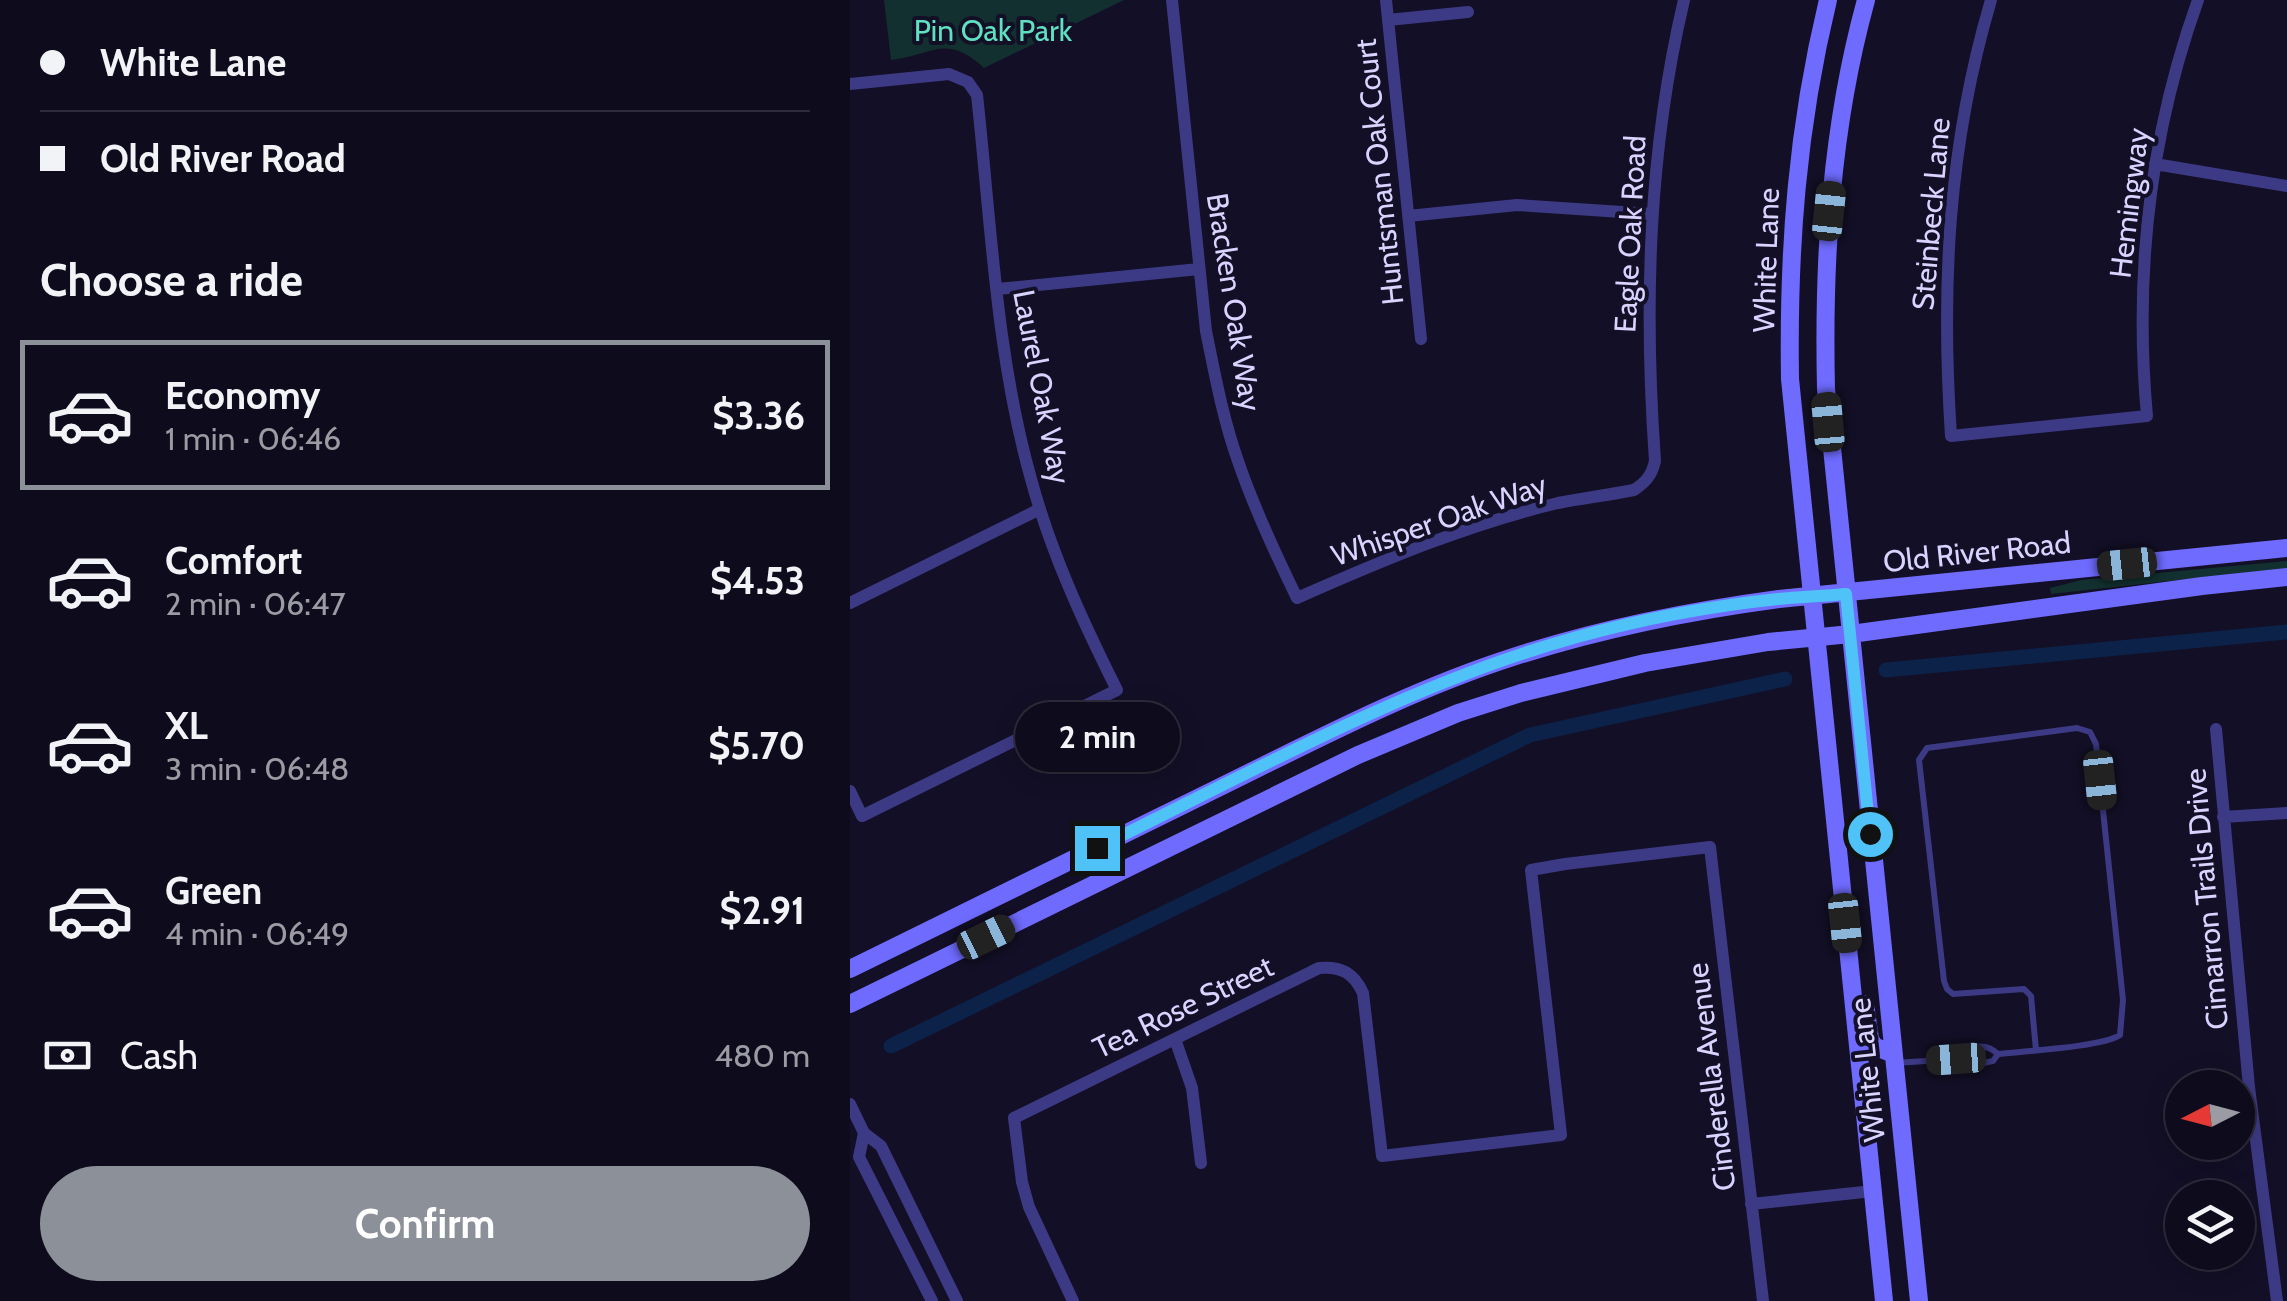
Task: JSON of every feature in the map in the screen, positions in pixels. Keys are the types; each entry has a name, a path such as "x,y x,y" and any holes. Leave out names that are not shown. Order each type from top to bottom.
{"main road":[{"name":"White Lane","path":"1828,0 1802,134 1794,200 1790,378 1884,1301"},
{"name":"White Lane","path":"1866,0 1837,144 1825,277 1826,389 1918,1301"},
{"name":"Old River Road","path":"850,969 1344,726 1447,680 1577,637 1644,621 1779,599 2287,548"},
{"name":"Old River Road","path":"850,1004 1358,755 1458,713 1521,693 1645,664 1768,642 2287,578"},
{"path":"1849,958 1860,976 1870,1040 1894,1058"}],"street":[{"name":"Bracken Oak Way","path":"1172,0 1206,331 1225,421 1255,508 1297,598"},
{"name":"Huntsman Oak Court","path":"1386,0 1421,338"},
{"name":"Eagle Oak Road","path":"1652,473 1655,461 1648,357 1652,214 1662,114 1684,0"},
{"name":"Steinbeck Lane","path":"1992,0 1963,120 1950,218 1946,318 1952,436 2147,416"},
{"name":"Hemingway","path":"2147,416 2143,269 2155,164 2172,84 2198,0"},
{"path":"1388,20 1468,12"},
{"name":"Laurel Oak Way","path":"850,84 949,74 968,82 978,95 1006,364 1015,412 1040,510 1074,600 1117,690 862,816 850,791"},
{"path":"2155,164 2287,186"},
{"path":"1408,216 1517,205 1652,214"},
{"path":"998,289 1200,268"},
{"name":"Whisper Oak Way","path":"1297,598 1484,524 1558,504 1634,490 1652,473"},
{"path":"850,603 1040,510"},
{"name":"Cimarron Trails Drive","path":"2216,730 2249,1087 2278,1301"},
{"path":"2223,817 2287,813"},
{"name":"Cinderella Avenue","path":"1382,1156 1561,1135 1531,870 1710,846 1762,1301"},
{"name":"Tea Rose Street","path":"1073,1301 1029,1207 1014,1118 1319,968 1332,967 1351,975 1364,998 1382,1156"},
{"path":"1175,1039 1192,1088 1201,1162"},
{"path":"850,1104 864,1133 881,1146 957,1301"},
{"path":"864,1133 860,1156 932,1301"},
{"path":"1751,1204 1872,1191"}],"lane":[{"path":"1956,1059 1965,1049 1974,1047 1986,1046 1998,1054 2036,1050 2112,1040 2120,1036 2122,1000 2096,744 2090,732 2078,728 1927,748 1919,760 1947,989 1953,994 2024,989 2031,996 2036,1050"},
{"path":"1894,1058 1956,1059 1967,1066 1994,1062 1998,1054"}],"green space":[{"name":"Pin Oak Park","path":"884,0 1124,0 984,68 971,57 949,49 891,60"},
{"path":"2287,561 2287,568 2051,594 2050,588 2081,580"}],"waterway":[{"path":"1886,670 2287,632"},
{"path":"891,1046 1530,735 1785,679"}],"route":[{"path":"1097,848 1344,726 1447,680 1512,657 1577,637 1711,608 1846,594 1870,834"}]}
